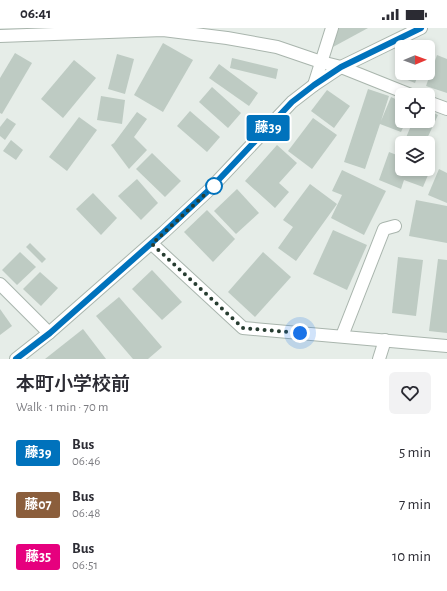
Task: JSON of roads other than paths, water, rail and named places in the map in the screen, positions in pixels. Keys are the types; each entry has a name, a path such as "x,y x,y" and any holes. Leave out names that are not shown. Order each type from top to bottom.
{"street":[{"path":"314,85 332,28"},
{"path":"16,359 50,333 152,244 209,190 292,102 341,67 421,28"},
{"path":"0,36 83,31 163,30 227,38 277,47 341,67 395,89"},
{"path":"435,105 447,109"},
{"path":"342,336 384,229 395,226"},
{"path":"152,244 243,328 447,346"},
{"path":"0,284 50,333"},
{"path":"379,359 385,340"}]}
